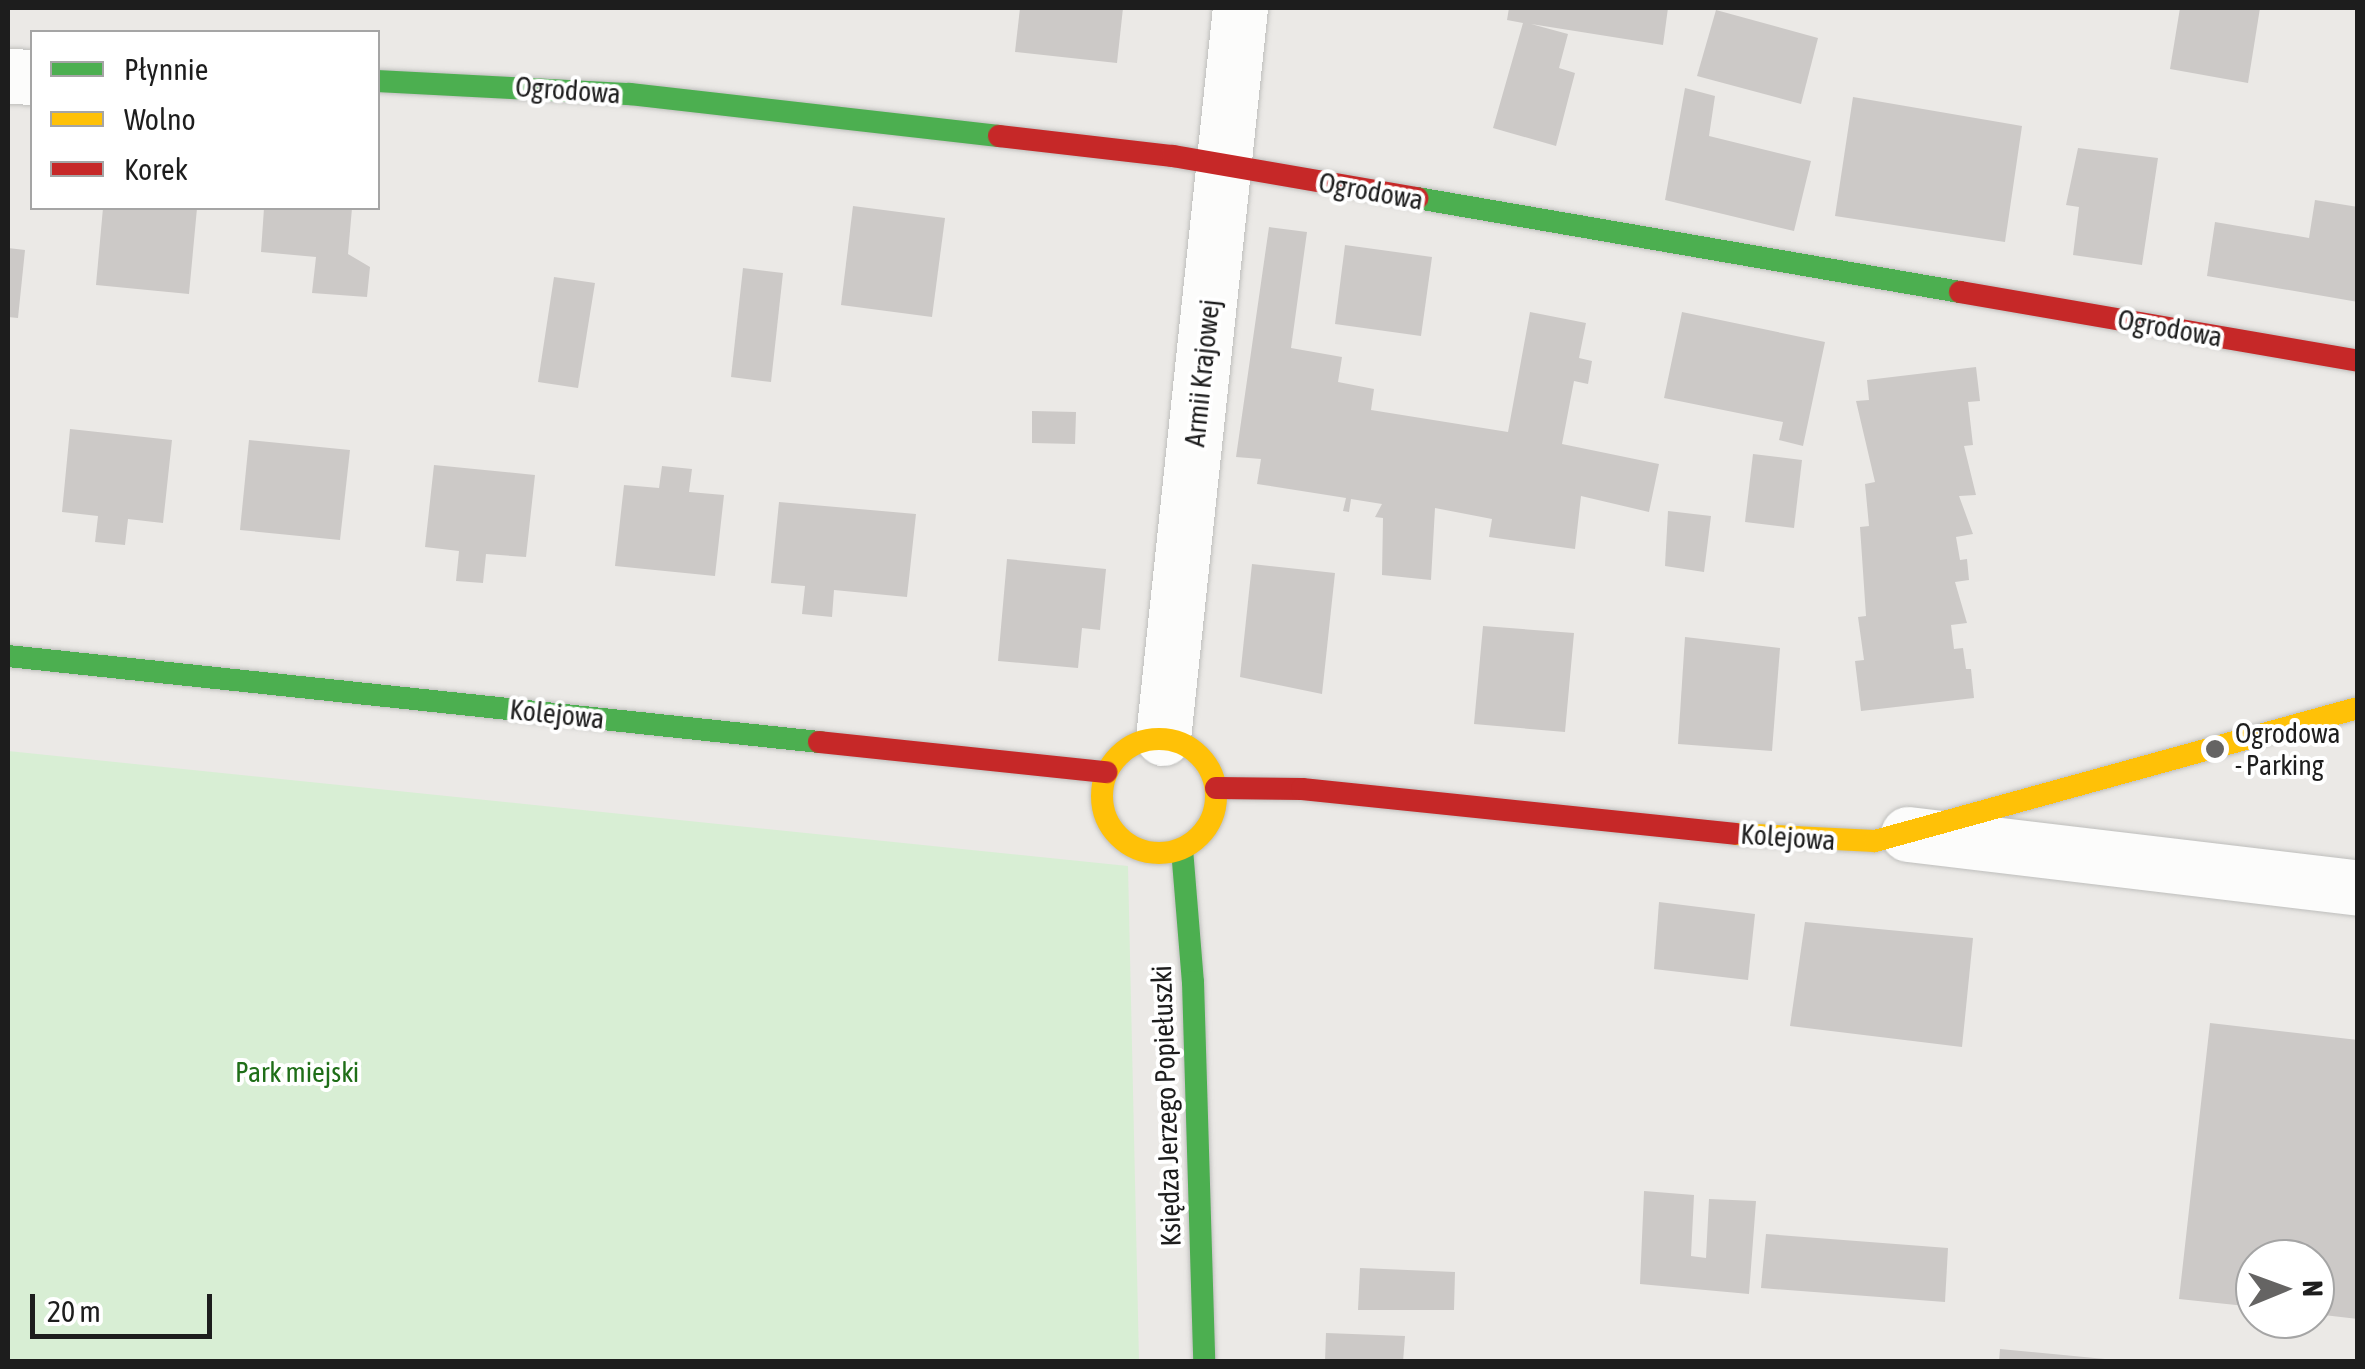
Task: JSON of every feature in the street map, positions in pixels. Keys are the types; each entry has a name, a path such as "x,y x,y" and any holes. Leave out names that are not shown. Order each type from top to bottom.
{"street":[{"name":"Armii Krajowej","path":"1163,738 1240,8"},
{"name":"Ogrodowa","path":"380,81 630,94 1225,165 2358,361"},
{"name":"Kolejowa","path":"8,656 1106,772"},
{"path":"1908,834 2358,708"},
{"path":"1163,738 1198,754 1216,788 1209,824 1182,849 1162,854 1124,844 1102,811 1106,772 1124,750 1163,738"},
{"name":"Kolejowa","path":"1216,788 1302,790 1806,841 1908,834 2358,888"},
{"name":"Księdza Jerzego Popiełuszki","path":"1182,849 1193,982 1204,1362"}],"green space":[{"name":"Park miejski","path":"8,751 1128,866 1139,1361 8,1361"}],"building":[{"path":"1020,8 1123,8 1117,63 1015,52"},
{"path":"1509,8 1668,8 1663,45 1531,24 1568,34 1559,68 1575,73 1556,146 1493,128 1523,23 1507,20"},
{"path":"2180,8 2260,8 2248,83 2170,69"},
{"path":"1716,10 1818,38 1801,104 1697,76"},
{"path":"1685,88 1715,96 1709,136 1811,161 1794,231 1665,200"},
{"path":"1853,97 2022,126 2005,242 1835,216"},
{"path":"2078,148 2158,158 2142,265 2073,255 2079,207 2066,205"},
{"path":"2315,200 2358,207 2358,302 2207,276 2215,222 2309,238"},
{"path":"853,206 945,218 932,317 841,305"},
{"path":"103,210 197,210 189,294 96,285"},
{"path":"264,210 352,210 348,254 370,267 367,297 312,293 316,257 261,252"},
{"path":"1269,227 1307,232 1291,348 1342,357 1338,382 1374,389 1371,410 1508,432 1530,312 1586,323 1579,358 1592,361 1588,384 1574,381 1562,444 1659,464 1649,512 1581,496 1575,549 1489,537 1492,519 1435,508 1431,580 1382,575 1383,518 1375,517 1382,504 1351,499 1349,512 1343,511 1346,498 1257,484 1261,459 1236,457"},
{"path":"1345,245 1432,257 1421,336 1335,324"},
{"path":"8,248 25,250 18,318 8,317"},
{"path":"743,268 783,273 771,382 731,377"},
{"path":"554,277 595,283 578,388 538,382"},
{"path":"1682,312 1825,342 1803,446 1779,440 1783,422 1664,398"},
{"path":"1976,367 1980,401 1968,402 1973,445 1964,446 1976,495 1959,496 1973,534 1956,537 1960,560 1967,559 1969,580 1955,582 1967,623 1951,625 1954,649 1963,648 1966,669 1971,669 1974,698 1861,711 1855,661 1864,660 1858,617 1866,616 1860,527 1869,526 1865,484 1875,482 1856,401 1869,400 1867,380"},
{"path":"1032,411 1076,412 1075,444 1032,443"},
{"path":"70,429 172,440 163,523 128,519 125,545 95,542 98,516 62,512"},
{"path":"249,440 350,450 340,540 240,530"},
{"path":"1753,454 1802,460 1794,528 1745,522"},
{"path":"434,465 535,475 526,557 486,554 483,583 456,581 459,551 425,547"},
{"path":"662,466 692,469 689,492 724,495 715,576 615,566 624,485 659,488"},
{"path":"779,502 916,514 907,597 834,590 832,617 802,614 805,586 771,583"},
{"path":"1668,511 1711,516 1704,572 1665,566"},
{"path":"1007,559 1106,569 1100,630 1082,628 1078,668 998,661"},
{"path":"1252,564 1335,573 1322,694 1240,677"},
{"path":"1483,626 1574,633 1565,732 1474,724"},
{"path":"1685,637 1780,648 1772,751 1678,744"},
{"path":"1659,902 1755,914 1748,980 1654,969"},
{"path":"1805,922 1973,938 1962,1047 1790,1026"},
{"path":"2210,1023 2358,1040 2358,1319 2335,1316 2335,1239 2235,1239 2235,1305 2179,1299"},
{"path":"1644,1191 1694,1195 1691,1256 1706,1258 1709,1199 1756,1201 1749,1294 1640,1284"},
{"path":"1766,1234 1948,1248 1945,1302 1761,1288"},
{"path":"1360,1268 1455,1272 1454,1310 1358,1310"},
{"path":"1326,1333 1405,1336 1403,1362 1325,1362"},
{"path":"2000,1349 2105,1359 2105,1362 1999,1362"}],"traffic: fast":[{"path":"380,81 630,94 999,136"},
{"path":"1417,198 1960,292"},
{"path":"8,656 819,742"},
{"path":"1182,849 1193,982 1204,1362"}],"traffic: slow":[{"path":"1736,834 1875,841 2358,708"},
{"path":"1159,739 1181,743 1200,755 1212,774 1216,796 1212,818 1200,837 1181,849 1159,853 1137,849 1118,837 1106,818 1102,796 1106,774 1118,755 1137,743 1159,739"}],"traffic: jam":[{"path":"999,136 1173,156 1417,198"},
{"path":"1960,292 2358,361"},
{"path":"819,742 1106,772"},
{"path":"1216,788 1302,789 1736,834"}],"place":[{"name":"Ogrodowa - Parking","path":"2215,749"}]}
